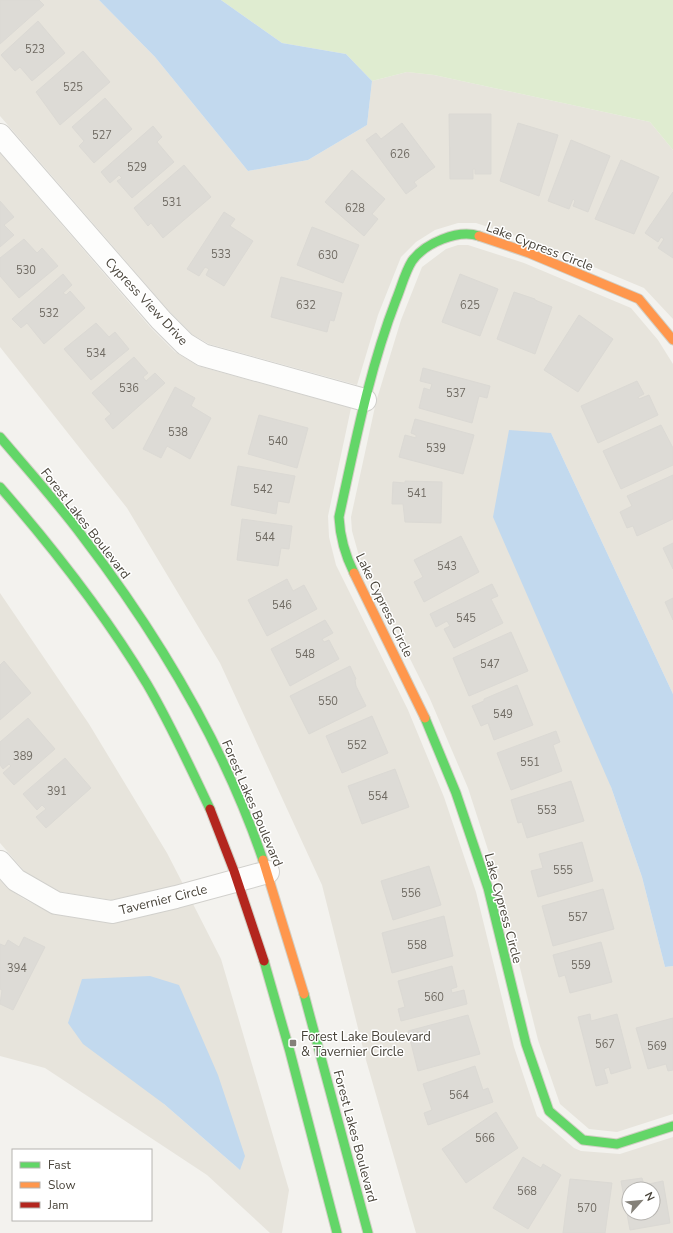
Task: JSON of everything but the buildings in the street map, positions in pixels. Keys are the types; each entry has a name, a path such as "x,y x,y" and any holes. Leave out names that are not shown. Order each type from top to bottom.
{"main road":[{"name":"Lake Cypress Circle","path":"673,340 639,299 529,253 471,234 458,234 441,239 424,250 412,261 390,317 365,400 339,517 340,533 348,561 419,705 456,793 488,888 526,1044 549,1111 583,1140 617,1144 673,1126"},
{"name":"Forest Lakes Boulevard","path":"0,438 55,501 94,549 135,608 174,670 215,745 243,806 268,872 292,945 368,1233"},
{"path":"0,487 69,569 109,625 148,688 186,757 213,817 263,955 337,1233"}],"street":[{"name":"Cypress View Drive","path":"0,135 161,320 185,344 203,355 365,400"},
{"name":"Tavernier Circle","path":"0,862 16,880 56,903 112,912 176,897 268,872"}],"shaded area":[{"path":"0,0 99,0 155,57 248,171 308,160 367,125 372,81 407,72 434,75 650,122 673,150 673,319 644,288 534,242 476,223 458,223 435,230 416,242 401,257 378,315 357,385 209,344 193,335 170,312 0,116"},
{"path":"0,153 151,328 175,352 198,366 351,408 328,516 329,537 336,565 408,710 444,797 476,892 514,1047 537,1116 574,1148 581,1151 620,1154 673,1137 673,1233 416,1233 366,1060 322,885 220,663 127,508 0,347"},
{"path":"458,245 468,245 524,263 631,308 658,340 673,364 673,694 551,433 611,787 642,877 665,967 673,966 673,1114 617,1132 589,1129 560,1104 538,1040 499,884 468,788 430,699 359,556 352,531 351,517 376,402 401,320 422,267 446,249"},
{"path":"0,593 89,724 167,853 183,884 112,900 61,892 25,872 0,843"},
{"path":"0,880 7,888 24,899 53,914 108,923 193,904 221,959 289,1190 282,1233 270,1233 207,1175 45,1068 0,1056","holes":["82,979 240,1170 164,1104"]}],"green space":[{"path":"221,0 673,0 673,150 650,122 434,75 407,72 372,81 346,54 282,43"}],"water":[{"path":"99,0 221,0 282,43 346,54 372,81 367,125 308,160 248,171 155,57"},
{"path":"509,430 551,433 673,694 673,966 665,967 642,877 611,787 493,517"},
{"path":"150,976 179,985 218,1075 245,1156 240,1170 164,1104 83,1044 68,1023 82,979"}],"traffic: fast":[{"path":"354,573 340,532 339,517 370,380 386,326 403,280 412,261 418,254 433,243 462,234 479,236"},
{"path":"0,437 83,537 111,574 162,651 186,691 229,774 263,860"},
{"path":"0,487 78,582 131,658 164,715 210,809"},
{"path":"425,718 456,793 488,888 526,1044 549,1111 583,1140 617,1144 673,1126"},
{"path":"264,961 290,1052 337,1233"},
{"path":"304,994 368,1233"}],"traffic: slow":[{"path":"479,236 529,253 639,299 673,340"},
{"path":"354,573 425,718"},
{"path":"263,860 304,994"}],"traffic: jam":[{"path":"210,809 234,871 264,961"}],"place":[{"name":"Forest Lake Boulevard & Tavernier Circle","path":"293,1043"}]}
